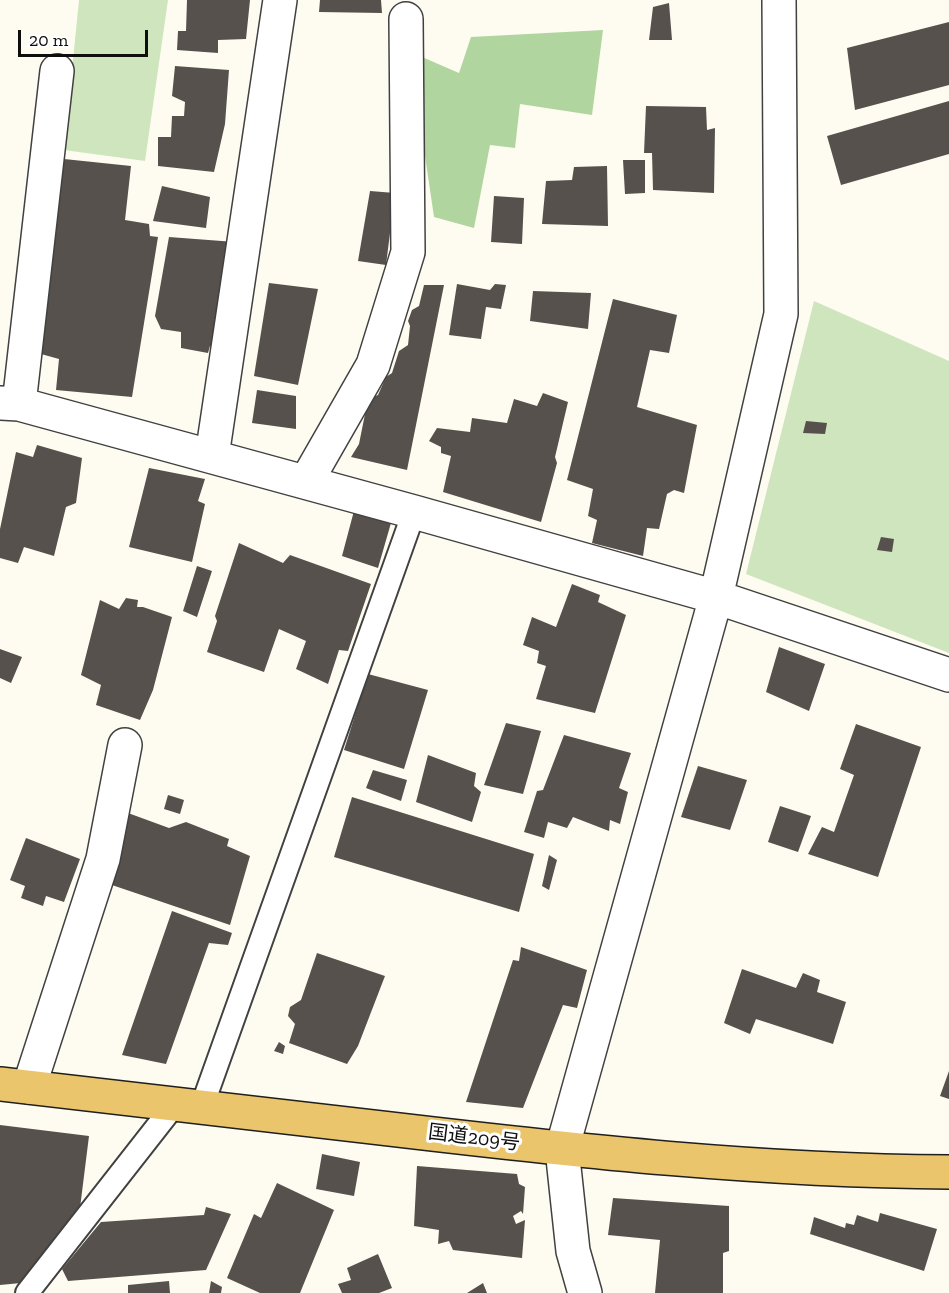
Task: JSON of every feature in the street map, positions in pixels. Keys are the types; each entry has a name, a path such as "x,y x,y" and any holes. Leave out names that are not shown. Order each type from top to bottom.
{"highway":[{"name":"国道209号","path":"14,1085 562,1149 715,1163 892,1172 949,1172"}],"street":[{"path":"212,456 280,0"},
{"path":"585,1293 573,1251 562,1149 716,597 781,314 779,0"},
{"path":"306,482 373,365 408,252 406,19"},
{"path":"57,71 9,403 212,456 716,597 949,675"},
{"path":"14,1085 103,859 125,745"}],"lane":[{"path":"27,1293 188,1105 414,512"}],"green space":[{"path":"79,0 168,0 145,161 64,150"},
{"path":"603,30 592,115 520,104 515,148 490,145 474,228 434,217 413,74 422,57 459,73 471,37"},
{"path":"814,301 949,361 949,653 746,574"}],"building":[{"path":"187,0 250,0 246,39 218,40 218,53 177,50 178,31 186,31"},
{"path":"320,0 381,0 382,13 319,12"},
{"path":"669,3 672,40 649,40 653,7"},
{"path":"949,22 949,85 855,110 847,48"},
{"path":"175,66 229,70 225,124 214,172 158,166 158,137 171,137 172,116 184,116 185,102 172,96"},
{"path":"949,101 949,154 841,185 827,136"},
{"path":"646,106 706,107 707,130 715,128 714,193 653,190 652,153 644,153"},
{"path":"64,159 131,166 125,220 149,224 150,236 158,237 132,397 56,390 59,359 41,354"},
{"path":"623,160 645,160 645,193 625,194"},
{"path":"607,166 608,226 542,224 546,181 572,180 574,167"},
{"path":"162,186 210,197 206,228 153,221"},
{"path":"370,191 395,193 386,265 358,261"},
{"path":"494,196 524,198 522,244 491,242"},
{"path":"169,237 235,242 219,344 210,346 208,353 181,348 181,332 161,329 155,316"},
{"path":"269,283 318,289 298,385 254,376"},
{"path":"457,284 490,290 495,284 506,285 501,309 486,307 481,339 449,335"},
{"path":"424,285 444,285 407,470 351,457 359,444 368,399 378,395 386,377 392,373 399,351 408,345 410,326 408,321 412,310 419,306"},
{"path":"533,291 591,293 588,329 530,321"},
{"path":"613,299 677,315 669,353 650,350 637,407 697,425 684,493 674,490 667,494 659,529 647,528 643,556 592,543 597,520 588,516 593,489 567,480"},
{"path":"257,390 296,396 296,429 252,423"},
{"path":"543,393 568,402 555,457 557,463 541,522 443,492 451,456 441,453 441,447 429,441 437,428 470,432 472,418 507,423 514,399 537,406"},
{"path":"806,421 827,423 825,434 803,433"},
{"path":"37,445 82,458 76,503 66,507 54,556 24,547 18,563 0,558 0,529 16,452 33,457"},
{"path":"149,468 205,479 198,501 205,504 192,562 129,547"},
{"path":"355,507 393,516 378,568 342,556"},
{"path":"881,537 894,539 892,552 877,550"},
{"path":"239,543 283,563 290,555 371,584 348,651 339,650 328,684 296,669 306,641 279,629 264,672 207,652 217,621 215,616"},
{"path":"197,566 212,571 197,617 183,611"},
{"path":"572,584 600,595 598,602 626,615 595,713 536,699 546,666 537,663 539,651 523,645 532,617 556,627"},
{"path":"126,598 138,600 137,607 172,617 153,690 140,720 96,705 101,685 81,675 100,600 119,609"},
{"path":"779,647 825,664 809,711 766,692"},
{"path":"0,649 22,657 11,683 0,678"},
{"path":"368,674 428,690 404,769 344,750"},
{"path":"506,723 541,731 523,794 484,785"},
{"path":"856,724 921,747 878,877 808,854 822,827 834,832 854,775 840,769"},
{"path":"564,735 631,753 619,788 628,792 620,824 610,820 609,831 573,817 567,828 548,822 544,838 524,832 537,791 543,790"},
{"path":"428,755 476,773 474,786 481,792 472,822 416,802"},
{"path":"698,766 747,780 730,830 681,817"},
{"path":"373,770 407,780 401,801 366,788"},
{"path":"168,795 184,800 180,814 164,809"},
{"path":"352,797 534,854 519,912 334,857"},
{"path":"780,806 811,816 798,852 768,842"},
{"path":"128,813 169,828 186,822 229,839 227,846 250,856 230,925 106,883"},
{"path":"26,838 80,859 64,902 46,896 43,906 21,898 25,886 10,880"},
{"path":"549,855 557,860 549,890 542,886"},
{"path":"172,911 232,933 228,945 209,943 166,1064 122,1055"},
{"path":"521,947 587,970 577,1008 563,1005 523,1108 466,1102 513,960 519,961"},
{"path":"317,953 385,976 358,1046 347,1064 289,1043 295,1024 288,1016 290,1007 301,1000"},
{"path":"742,969 796,988 803,973 820,980 817,992 846,1002 833,1044 756,1019 750,1034 724,1023"},
{"path":"279,1042 285,1046 283,1054 274,1051"},
{"path":"949,1071 949,1099 940,1096"},
{"path":"0,1125 89,1136 80,1208 21,1283 0,1285"},
{"path":"322,1154 360,1162 354,1196 316,1189"},
{"path":"417,1166 517,1174 519,1184 525,1187 523,1214 521,1211 513,1216 516,1224 525,1220 522,1258 453,1250 449,1241 438,1244 439,1230 414,1226"},
{"path":"277,1183 334,1210 300,1293 260,1293 227,1278 254,1214 261,1218"},
{"path":"613,1198 729,1206 729,1251 723,1253 723,1293 655,1293 660,1240 608,1235"},
{"path":"206,1207 231,1214 206,1270 68,1281 62,1269 101,1222 204,1215"},
{"path":"880,1213 937,1229 924,1271 810,1234 814,1217 845,1228 846,1223 854,1225 857,1215 878,1222"},
{"path":"378,1254 392,1288 379,1293 342,1293 338,1284 351,1280 347,1268"},
{"path":"169,1281 170,1293 128,1293 128,1285"},
{"path":"211,1281 222,1287 221,1293 209,1293"},
{"path":"483,1283 487,1293 467,1293"}]}
